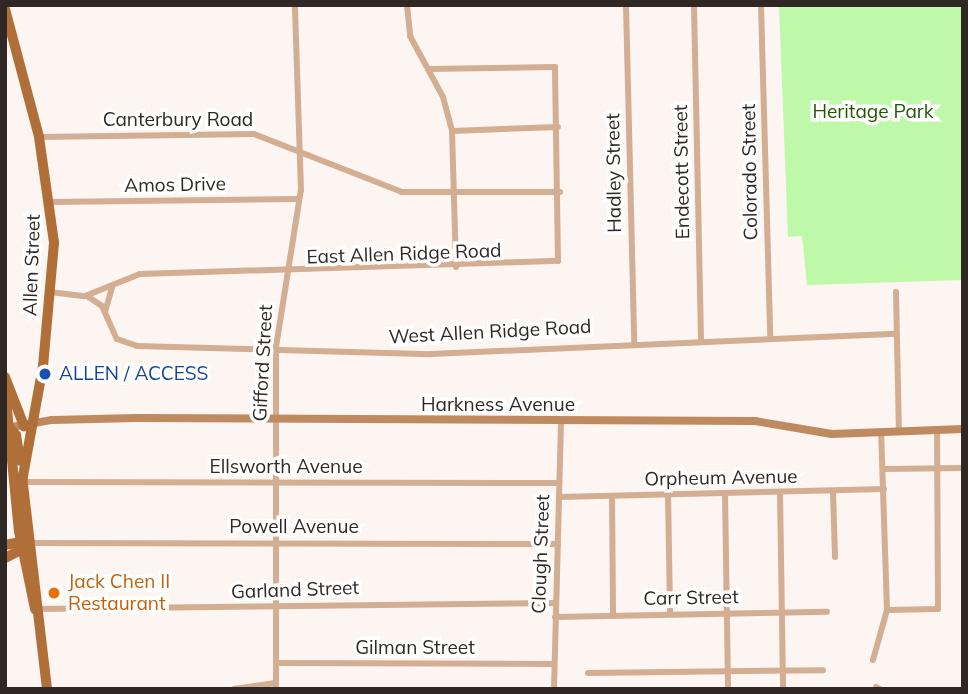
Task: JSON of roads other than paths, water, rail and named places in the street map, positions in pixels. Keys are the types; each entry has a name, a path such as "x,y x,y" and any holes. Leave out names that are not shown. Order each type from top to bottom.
{"main road":[{"name":"Allen Street","path":"5,9 39,137 51,202 50,292 25,424 18,483"},
{"path":"5,377 25,424 7,428"},
{"path":"5,389 7,428 18,483 47,689"},
{"name":"Harkness Avenue","path":"25,424 276,420 755,421 819,433 963,429"},
{"path":"18,483 10,504 25,541 22,551 35,608"},
{"path":"5,545 25,541"},
{"path":"5,558 22,551"}],"street":[{"name":"Gifford Street","path":"276,686 276,347 299,199 295,5"},
{"path":"407,5 410,36 428,69 452,131 456,267"},
{"name":"Hadley Street","path":"626,5 634,341"},
{"name":"Endecott Street","path":"694,5 701,339"},
{"name":"Colorado Street","path":"761,5 769,337"},
{"name":"East Allen Ridge Road","path":"50,292 85,296 140,274 287,274 558,261 560,192 557,72 546,63 428,69"},
{"path":"452,131 558,127"},
{"name":"Canterbury Road","path":"39,137 247,133 300,149 390,189 454,195 560,192"},
{"name":"Amos Drive","path":"51,202 299,199"},
{"path":"105,312 112,286"},
{"path":"896,292 899,431"},
{"name":"West Allen Ridge Road","path":"85,296 105,312 113,334 128,345 276,347 431,354 634,341 897,334"},
{"name":"Clough Street","path":"554,689 561,421"},
{"path":"887,610 938,609 937,430"},
{"path":"873,660 887,610 881,432"},
{"path":"884,469 963,468"},
{"name":"Ellsworth Avenue","path":"18,483 559,483"},
{"name":"Orpheum Avenue","path":"559,496 884,489"},
{"path":"833,492 835,557"},
{"path":"780,493 783,689"},
{"path":"668,494 670,613"},
{"path":"725,494 728,689"},
{"path":"612,496 612,614"},
{"name":"Powell Avenue","path":"25,541 558,544"},
{"name":"Garland Street","path":"35,608 556,603"},
{"name":"Carr Street","path":"555,617 827,612"},
{"name":"Gilman Street","path":"276,663 554,664"},
{"path":"588,673 823,670"},
{"path":"234,689 276,686"}],"place":[{"name":"ALLEN / ACCESS","path":"45,374"},
{"name":"Jack Chen II Restaurant","path":"54,593"}],"park label":[{"name":"Heritage Park","path":"873,112"}]}
